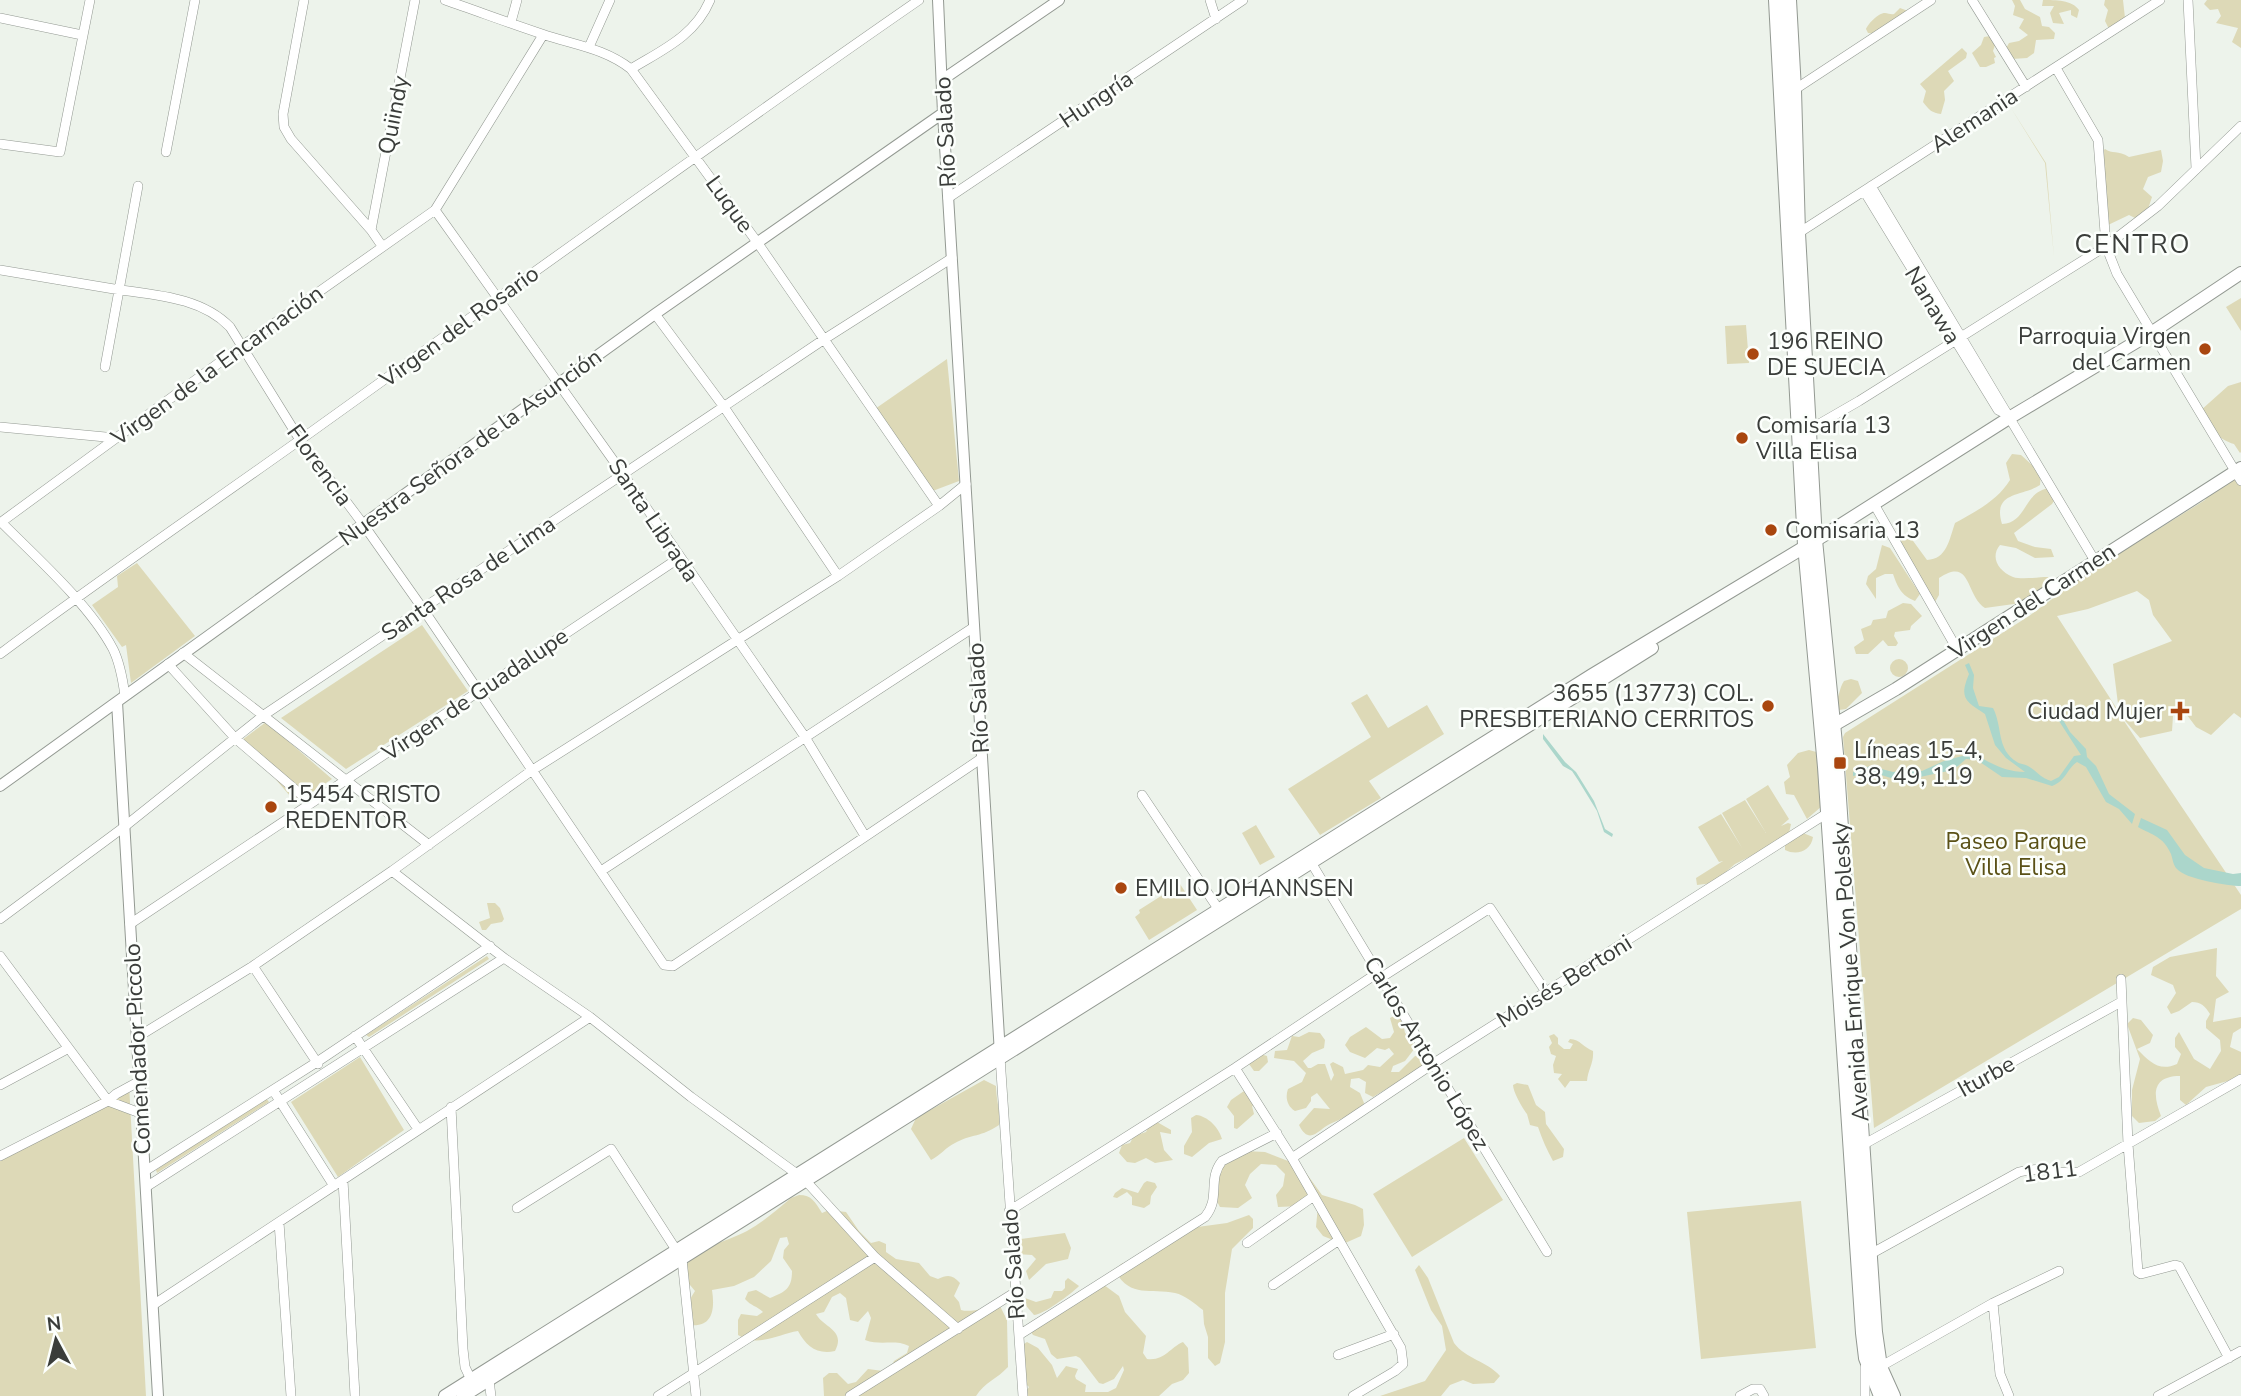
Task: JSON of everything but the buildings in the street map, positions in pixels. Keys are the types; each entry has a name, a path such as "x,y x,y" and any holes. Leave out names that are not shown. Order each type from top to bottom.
{"main road":[{"name":"Avenida Enrique Von Polesky","path":"1776,0 1793,236 1810,545 1827,729 1863,1258 1872,1366 1881,1396"},
{"name":"Avenida Enrique Von Polesky","path":"1789,0 1794,90 1793,236"},
{"path":"445,1396 473,1384 1810,545 2008,416 2151,333 2241,273"},
{"name":"Virgen del Carmen","path":"1827,729 2239,473"},
{"path":"463,1396 473,1384 489,1380 679,1255"},
{"name":"Avenida Enrique Von Polesky","path":"1872,1366 1893,1396"}],"street":[{"path":"0,144 60,152 90,0"},
{"path":"166,152 195,0"},
{"path":"304,0 284,100 284,127 291,139 382,246"},
{"name":"Quiindy","path":"371,230 415,0"},
{"name":"Luque","path":"445,0 544,35 589,47 617,58 631,69 757,242 939,506"},
{"path":"511,22 517,0"},
{"path":"589,47 610,0"},
{"path":"631,69 684,37 696,25 710,0"},
{"name":"Virgen del Rosario","path":"0,654 694,156 919,0"},
{"name":"Río Salado","path":"938,0 1009,1211 1023,1396"},
{"path":"942,80 1059,0"},
{"path":"1210,0 1216,19"},
{"name":"Hungría","path":"948,198 1243,0"},
{"path":"1781,98 1917,5 1931,0"},
{"path":"1972,0 2026,87"},
{"name":"Alemania","path":"1793,236 2160,0"},
{"path":"2188,0 2196,168"},
{"path":"0,18 82,35"},
{"path":"435,210 544,35"},
{"path":"2056,68 2098,140 2106,246 2117,274 2239,473"},
{"name":"Nuestra Señora de la Asunción","path":"0,786 655,314 943,113"},
{"path":"1804,432 1859,401 2106,246 2158,205 2241,126"},
{"path":"105,366 138,186"},
{"name":"Nanawa","path":"1868,188 1998,410 2008,416 2095,561"},
{"name":"Virgen de la Encarnación","path":"1,522 242,346 435,210"},
{"name":"Santa Librada","path":"435,210 623,474 805,737 865,836"},
{"name":"Santa Rosa de Lima","path":"0,919 124,827 264,715 823,340 952,258"},
{"name":"Florencia","path":"0,270 173,298 207,309 221,317 230,327 300,440 363,523 664,965 673,965 865,836"},
{"path":"655,314 724,407 838,576"},
{"path":"0,427 116,438"},
{"path":"136,1038 253,966 392,872 531,771 838,576 939,506 966,484"},
{"path":"1874,504 1957,649"},
{"path":"1,522 75,598 112,647 122,678 121,699"},
{"name":"Virgen de Guadalupe","path":"130,924 679,558"},
{"path":"601,871 974,626"},
{"path":"183,653 429,845"},
{"path":"168,664 235,738 311,803"},
{"name":"Comendador Piccolo","path":"121,699 124,827 158,1396"},
{"path":"865,836 982,758"},
{"path":"1142,795 1221,913"},
{"name":"Moisés Bertoni","path":"1292,1158 1434,1063 1833,810"},
{"name":"Carlos Antonio López","path":"1308,858 1547,1252"},
{"path":"392,872 504,958 590,1017 700,1104 801,1177 875,1257 958,1329"},
{"path":"1009,1211 1490,908 1546,992"},
{"path":"145,1171 317,1062 490,946"},
{"path":"0,956 108,1101 140,1113"},
{"path":"146,1187 504,958"},
{"path":"253,966 324,1073"},
{"path":"2121,979 2138,1272 2141,1274 2179,1266 2229,1358"},
{"name":"Iturbe","path":"1857,1148 2121,1002"},
{"path":"153,1305 590,1017"},
{"path":"355,1036 418,1129"},
{"path":"0,1085 67,1049"},
{"path":"1235,1068 1292,1158 1401,1348 1403,1364 1353,1396"},
{"name":"1811","path":"1863,1258 2019,1172 2042,1168 2070,1174 2079,1172 2241,1079"},
{"path":"0,1156 108,1101 138,1082"},
{"path":"272,1090 334,1186"},
{"path":"451,1107 463,1349 465,1367 473,1384"},
{"path":"1018,1335 1205,1217 1213,1208 1217,1168 1222,1161 1277,1133"},
{"path":"516,1208 611,1149 679,1255 696,1396"},
{"path":"343,1180 355,1396"},
{"path":"1247,1243 1314,1196"},
{"path":"279,1222 291,1396"},
{"path":"1273,1285 1339,1240"},
{"path":"658,1396 875,1257"},
{"path":"1865,1396 1872,1366 2059,1270"},
{"path":"850,1396 1014,1293"},
{"path":"1993,1303 2000,1374 2009,1396"},
{"path":"1338,1355 1394,1334"},
{"path":"2158,1396 2241,1351"},
{"path":"489,1380 491,1396"},
{"path":"1740,1396 1753,1389 1760,1389 1763,1396"}],"green space":[{"path":"2012,0 2020,0 2025,9 2040,17 2042,26 2049,27 2055,33 2054,39 2036,40 2034,53 2027,58 2012,59 2005,50 2009,43 2028,35 2019,28 2024,19 2013,15 2015,6"},
{"path":"2043,0 2072,4 2079,10 2077,18 2071,15 2071,10 2059,13 2064,24 2053,23 2050,13 2054,6 2042,6"},
{"path":"2105,0 2123,0 2125,18 2115,29 2108,27 2105,21 2108,10 2104,5"},
{"path":"2207,0 2241,0 2241,48 2232,42 2238,28 2216,23 2221,16 2218,9 2210,10 2204,4"},
{"path":"1900,8 1908,11 1877,34 1868,33 1866,29 1876,17 1882,13 1894,14"},
{"path":"1990,36 1996,42 1993,51 1995,63 1980,67 1972,53 1981,45 1984,37"},
{"path":"1962,48 1967,53 1966,58 1948,71 1954,81 1944,91 1945,100 1941,114 1933,112 1923,102 1926,91 1920,84"},
{"path":"2011,108 2046,163 2054,257 2045,163"},
{"path":"2105,149 2129,157 2161,150 2161,172 2148,177 2143,189 2152,197 2146,215 2135,218 2129,215 2108,225 2098,172 2104,167 2096,157"},
{"path":"2241,298 2241,331 2226,307"},
{"path":"1746,325 1749,363 1727,364 1725,326"},
{"path":"947,359 959,481 930,492 872,411"},
{"path":"2241,382 2240,453 2234,444 2208,427 2200,411 2228,386"},
{"path":"2012,454 2021,455 2041,473 2040,485 2005,500 2000,513 2002,524 2017,518 2035,494 2051,488 2057,496 2052,504 2014,533 2018,541 2051,549 2054,557 2035,558 2016,548 2000,545 1996,554 1997,563 2013,577 2048,577 2057,585 2014,604 1985,608 1974,595 1963,574 1950,572 1939,578 1939,595 1935,602 1903,559 1901,539 1908,534 1927,560 1939,556 1946,548 1955,523 1986,505 2005,487 2010,480 2006,463"},
{"name":"Paseo Parque Villa Elisa","path":"2241,469 2241,718 2234,713 2211,735 2196,727 2187,715 2173,716 2172,731 2140,738 2120,715 2241,895 2241,909 1874,1128 1843,737 1845,733 2029,616 2085,575 2205,500 2223,474","holes":["2137,591 2149,600 2153,615 2172,641 2113,664 2119,712 2057,616 2088,609"]},
{"path":"1882,545 1890,548 1920,594 1915,601 1901,590 1893,574 1876,578 1876,599 1866,584 1868,576 1876,569"},
{"path":"137,563 195,636 131,683 126,645 122,647 92,605 118,587 117,576"},
{"path":"1903,603 1911,604 1922,616 1910,630 1895,632 1898,643 1896,646 1888,646 1883,640 1868,654 1856,654 1854,647 1864,640 1861,629 1871,625 1873,620 1886,618 1888,611"},
{"path":"422,625 468,691 346,769 281,718"},
{"path":"1899,659 1905,662 1908,668 1905,674 1899,677 1893,674 1890,668 1893,662"},
{"path":"1844,681 1858,681 1862,693 1846,709 1839,710 1835,703 1841,686"},
{"path":"1367,694 1388,728 1427,705 1444,734 1369,781 1381,798 1320,835 1288,789 1371,737 1351,703"},
{"path":"266,722 332,779 296,803 242,740"},
{"path":"1809,750 1820,753 1824,764 1819,779 1822,806 1807,819 1794,795 1786,794 1784,782 1790,777 1787,765 1798,753"},
{"path":"1768,785 1789,819 1781,826 1791,824 1789,833 1798,831 1813,837 1812,842 1803,851 1794,852 1785,850 1785,842 1777,843 1735,864 1713,883 1697,885 1696,878 1723,861 1719,862 1698,827 1721,814 1742,848 1722,813 1745,800 1766,833 1746,799"},
{"path":"1256,825 1275,857 1260,865 1242,833"},
{"path":"1180,884 1197,910 1149,940 1135,917 1140,913 1139,910"},
{"path":"487,903 495,903 504,919 482,930 479,922 490,918"},
{"path":"2217,948 2216,976 2229,992 2216,999 2213,1022 2241,1017 2241,1028 2233,1033 2230,1047 2241,1052 2241,1074 2235,1079 2206,1087 2186,1105 2180,1100 2180,1076 2164,1079 2159,1083 2156,1095 2161,1116 2155,1121 2139,1123 2132,1116 2132,1090 2140,1059 2127,1024 2133,1018 2141,1020 2153,1035 2150,1043 2137,1049 2155,1064 2165,1067 2177,1064 2181,1054 2175,1047 2175,1038 2179,1032 2194,1059 2210,1069 2221,1051 2220,1040 2206,1028 2210,1014 2202,1005 2192,1002 2171,1014 2167,1007 2176,993 2173,985 2151,975 2153,967 2170,957"},
{"path":"487,956 489,959 369,1037 366,1035"},
{"path":"1390,1018 1402,1018 1405,1033 1411,1038 1415,1048 1405,1061 1393,1066 1391,1072 1399,1072 1415,1056 1423,1057 1424,1066 1373,1097 1365,1093 1366,1082 1359,1078 1351,1079 1350,1087 1360,1093 1363,1107 1315,1134 1307,1135 1299,1125 1314,1108 1330,1109 1317,1093 1311,1097 1306,1108 1295,1111 1290,1107 1287,1101 1288,1089 1302,1082 1306,1073 1294,1061 1274,1058 1275,1051 1287,1050 1292,1036 1299,1037 1309,1032 1320,1033 1325,1040 1324,1048 1303,1061 1308,1068 1325,1064 1331,1081 1334,1075 1330,1064 1333,1062 1343,1067 1345,1074 1363,1070 1368,1065 1380,1067 1394,1054 1389,1048 1377,1048 1365,1058 1350,1052 1345,1045 1350,1037 1366,1027 1382,1039 1390,1038 1394,1032"},
{"path":"1554,1034 1558,1038 1558,1044 1564,1049 1570,1049 1573,1044 1568,1042 1570,1039 1577,1040 1593,1051 1587,1081 1570,1081 1565,1088 1558,1079 1562,1074 1554,1073 1556,1056 1551,1054 1549,1047 1552,1043 1549,1036"},
{"path":"1260,1054 1267,1056 1268,1062 1259,1071 1254,1071 1249,1064"},
{"path":"360,1057 404,1130 338,1177 291,1102"},
{"path":"984,1080 996,1086 999,1125 955,1143 931,1160 911,1129 916,1118"},
{"path":"1517,1083 1528,1085 1536,1105 1545,1112 1546,1124 1564,1149 1563,1157 1553,1161 1538,1127 1530,1125 1513,1088"},
{"path":"129,1084 146,1396 0,1396 0,1152"},
{"path":"1244,1091 1252,1091 1260,1107 1252,1106 1254,1114 1237,1129 1234,1128 1234,1116 1227,1107 1231,1100"},
{"path":"266,1098 269,1102 157,1173 156,1170"},
{"path":"1196,1115 1212,1123 1222,1139 1209,1143 1192,1157 1184,1154 1184,1146 1192,1132 1191,1118"},
{"path":"1157,1122 1171,1130 1171,1134 1160,1132 1164,1150 1173,1160 1155,1163 1146,1158 1135,1163 1127,1162 1119,1153 1122,1145 1130,1143 1134,1136 1146,1132 1149,1125"},
{"path":"1464,1138 1503,1200 1412,1257 1373,1194"},
{"path":"1245,1151 1265,1152 1301,1166 1322,1195 1363,1209 1364,1225 1361,1236 1343,1244 1323,1236 1316,1227 1318,1206 1314,1201 1300,1206 1278,1207 1276,1195 1283,1186 1285,1174 1276,1165 1261,1164 1250,1174 1245,1185 1252,1198 1238,1208 1220,1207 1215,1198 1214,1172 1225,1160"},
{"path":"1147,1181 1155,1183 1157,1187 1151,1196 1150,1204 1144,1208 1132,1205 1132,1197 1127,1192 1117,1198 1113,1197 1122,1188 1138,1193"},
{"path":"799,1195 810,1198 822,1213 829,1210 846,1212 871,1243 879,1241 886,1244 886,1252 896,1259 919,1263 930,1276 938,1279 948,1276 955,1278 960,1283 954,1296 961,1310 1000,1306 1007,1320 1008,1367 976,1396 824,1396 823,1378 829,1373 837,1373 848,1384 856,1382 868,1369 883,1371 891,1368 894,1361 907,1353 909,1346 865,1340 871,1318 868,1311 858,1322 850,1320 846,1298 840,1293 832,1297 824,1312 816,1314 836,1334 838,1344 835,1351 823,1352 813,1348 798,1331 761,1340 746,1339 738,1335 738,1320 741,1314 757,1316 763,1312 745,1299 748,1292 756,1290 770,1298 784,1292 789,1286 792,1271 783,1258 784,1250 789,1244 787,1237 780,1238 771,1261 754,1277 734,1286 712,1290 711,1316 703,1323 689,1325 684,1320 687,1304 695,1291 685,1279 686,1265 700,1252 747,1231"},
{"path":"1801,1201 1816,1348 1701,1359 1687,1212"},
{"path":"1249,1215 1253,1219 1253,1228 1232,1249 1225,1293 1225,1342 1220,1363 1215,1366 1208,1358 1208,1337 1203,1310 1179,1294 1134,1289 1116,1272 1121,1264 1144,1256 1190,1228 1227,1223"},
{"path":"1065,1233 1071,1248 1068,1259 1046,1264 1029,1280 1026,1271 1036,1259 1032,1255 1016,1254 1011,1245 1021,1239"},
{"path":"1419,1265 1428,1278 1454,1343 1464,1353 1500,1376 1494,1383 1473,1384 1463,1380 1450,1385 1441,1396 1380,1396 1425,1381 1446,1350 1442,1326 1431,1310 1415,1270"},
{"path":"1068,1278 1079,1286 1044,1312 1034,1315 1022,1301 1025,1298 1036,1302 1051,1298 1054,1291 1062,1291 1065,1288"},
{"path":"1104,1285 1119,1296 1125,1312 1146,1336 1143,1353 1147,1359 1163,1356 1183,1342 1188,1348 1189,1373 1159,1396 1023,1396 1029,1387 1026,1384 1024,1344 1027,1342 1038,1348 1052,1365 1057,1378 1066,1366 1078,1369 1075,1376 1086,1385 1085,1392 1108,1392 1116,1388 1124,1370 1123,1366 1114,1379 1099,1383 1080,1358 1076,1356 1057,1359 1051,1354 1045,1339 1031,1332"}],"water":[{"path":"1969,663 1974,675 1973,688 1979,706 1993,708 2003,744 2010,757 2047,780 2059,777 2074,756 2081,755 2059,721 2062,718 2070,732 2086,749 2087,757 2096,766 2109,794 2135,814 2132,824 2119,809 2106,802 2086,767 2077,762 2052,786 2026,778 2002,777 1977,760 1966,759 1948,771 1920,777 1894,779 1872,772 1853,776 1853,772 1870,766 1893,772 1922,771 1944,761 1973,753 2004,769 2025,772 2006,758 1995,745 1985,714 1966,698 1964,689 1969,674 1965,665"},
{"path":"1543,734 1576,772 1594,801 1605,829 1613,834 1612,837 1604,832 1597,811 1578,780 1572,771 1563,766 1543,739"},
{"path":"2141,818 2167,830 2185,855 2204,868 2241,873 2241,886 2207,881 2182,873 2175,866 2164,843 2138,827"}],"place":[{"name":"Parroquia Virgen del Carmen","path":"2205,349"},
{"name":"196 REINO DE SUECIA","path":"1753,354"},
{"name":"Comisaría 13 Villa Elisa","path":"1742,438"},
{"name":"Comisaria 13","path":"1771,530"},
{"name":"3655 (13773) COL. PRESBITERIANO CERRITOS","path":"1768,706"},
{"name":"Ciudad Mujer","path":"2180,711"},
{"name":"Líneas 15-4, 38, 49, 119","path":"1840,763"},
{"name":"15454 CRISTO REDENTOR","path":"271,807"},
{"name":"EMILIO JOHANNSEN","path":"1121,888"}],"district":[{"name":"CENTRO","path":"2133,244"}]}
